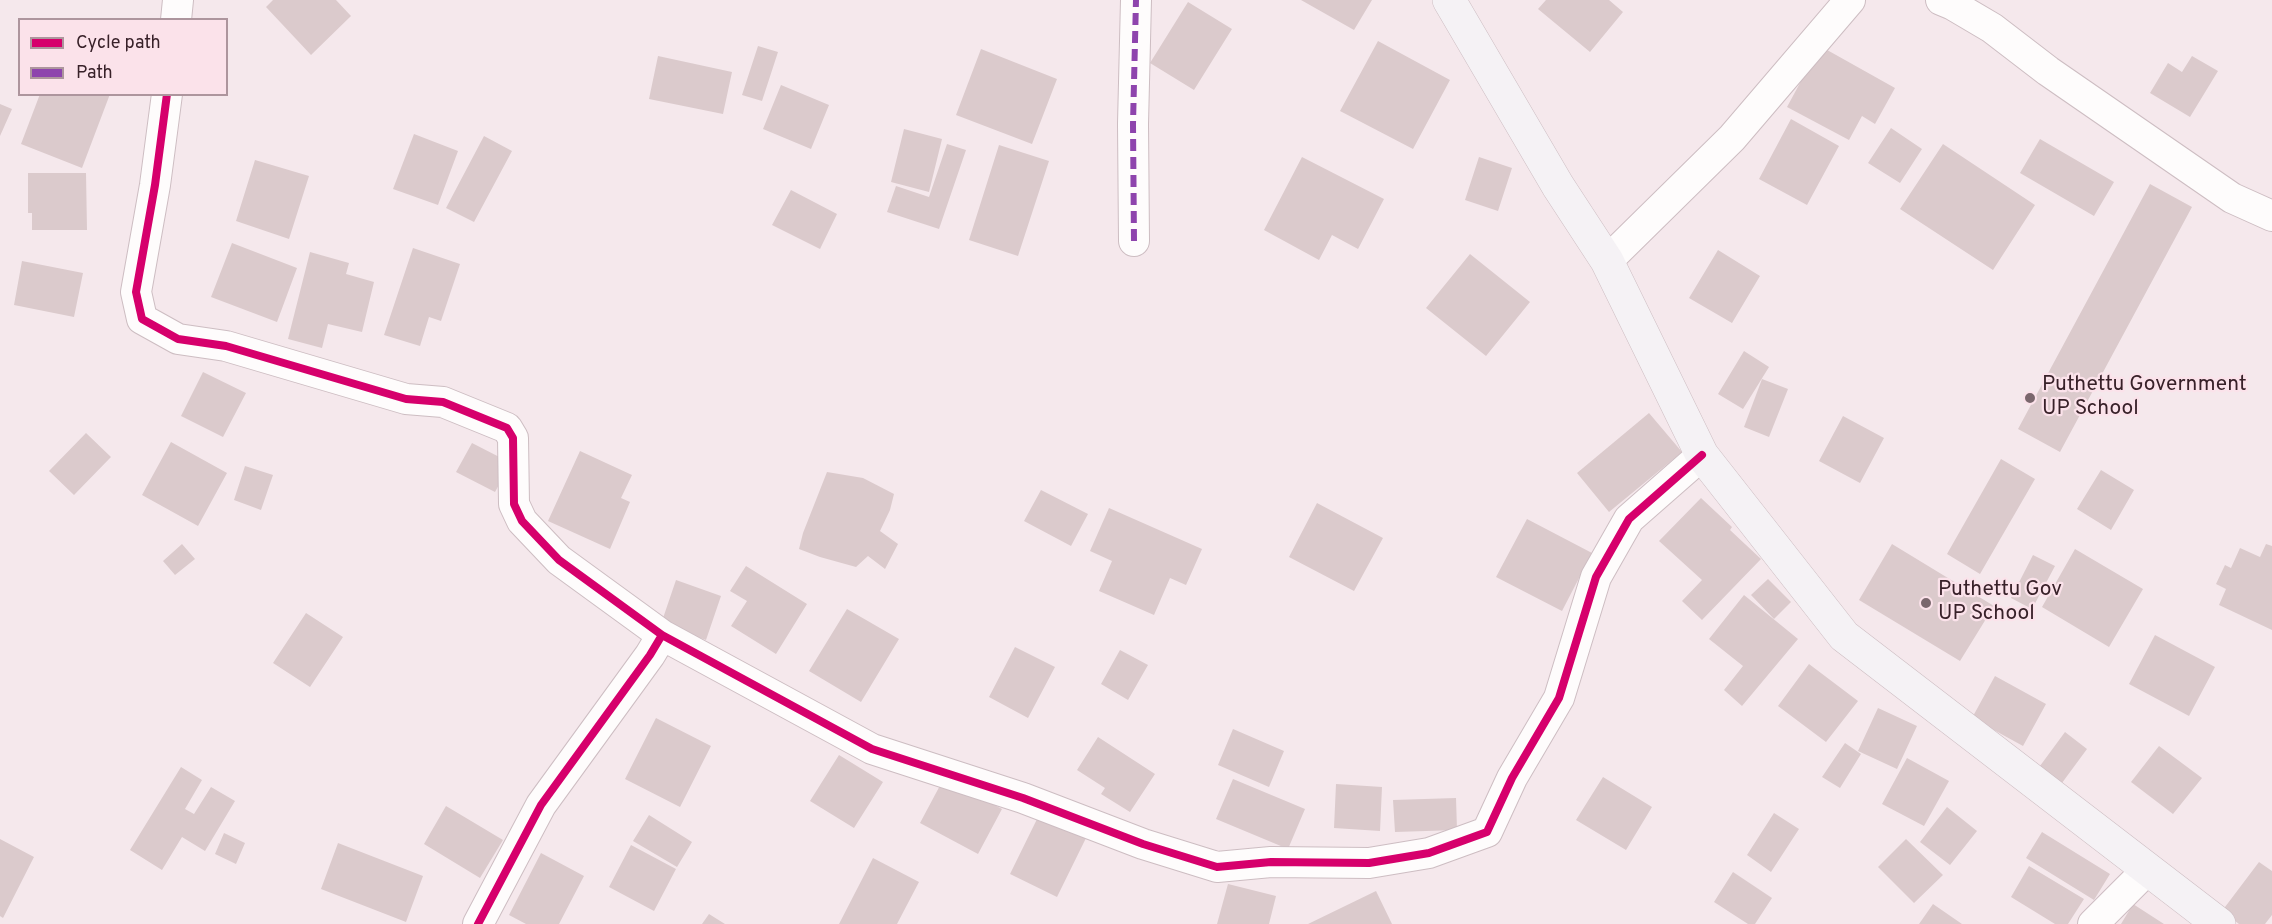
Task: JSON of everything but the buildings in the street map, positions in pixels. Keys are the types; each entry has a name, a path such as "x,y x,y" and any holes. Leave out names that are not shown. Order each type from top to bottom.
{"main road":[{"path":"1449,0 1558,186 1607,261 1702,455 1844,636 2219,924"}],"street":[{"path":"176,18 178,0"},
{"path":"1134,241 1133,124 1136,0"},
{"path":"1607,261 1732,138 1850,0"},
{"path":"1941,0 1992,28 2048,71 2232,198 2272,216"},
{"path":"166,96 155,185 136,292 142,319 178,339 226,346 406,399 442,402 507,428 513,438 514,504 522,521 559,560 663,635 872,749 1023,798 1143,844 1217,867 1272,862 1369,863 1429,853 1487,832 1512,778 1559,698 1596,578 1629,519 1702,455"},
{"path":"478,924 541,805 663,635"},
{"path":"2093,924 2147,870"}],"marked path":[{"path":"1134,241 1133,124 1136,0"}],"cycle path":[{"path":"167,96 155,185 136,292 142,319 178,339 226,346 406,399 443,402 507,428 513,438 514,504 522,521 559,560 662,635"},
{"path":"478,924 541,805 650,655 662,635 872,749 1023,798 1143,844 1217,867 1271,862 1369,863 1429,853 1487,832 1512,778 1559,698 1596,577 1629,519 1702,455"}],"place":[{"name":"Puthettu Government UP School","path":"2030,398"},
{"name":"Puthettu Gov UP School","path":"1926,603"}]}
